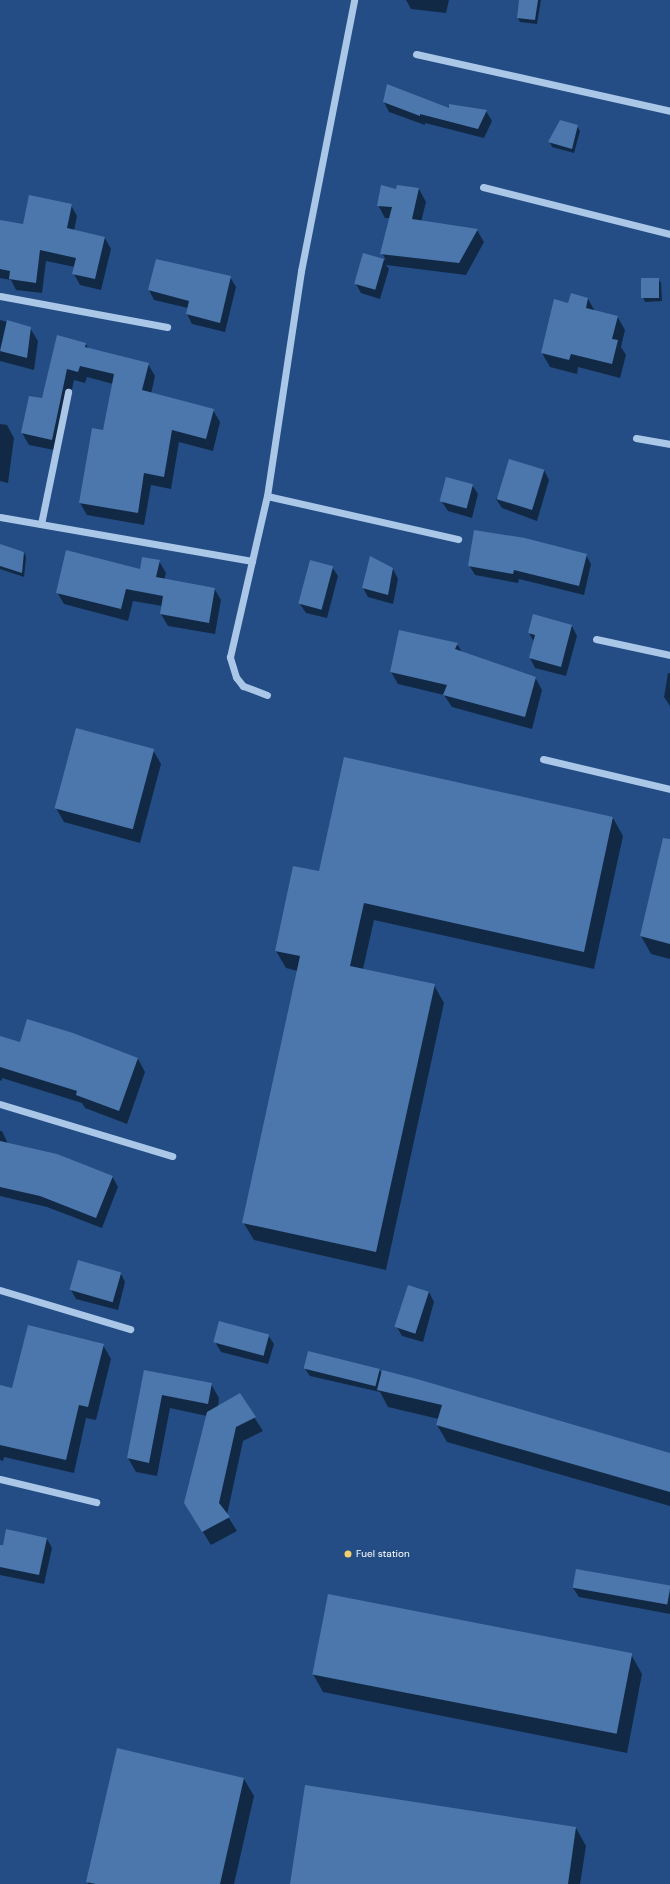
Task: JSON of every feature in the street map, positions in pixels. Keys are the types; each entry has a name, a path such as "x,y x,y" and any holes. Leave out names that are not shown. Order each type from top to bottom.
{"street":[{"path":"267,695 242,686 236,677 230,657 267,496 301,272 354,0"},
{"path":"416,54 670,111"},
{"path":"484,187 670,234"},
{"path":"0,296 167,327"},
{"path":"41,524 68,392"},
{"path":"636,438 670,444"},
{"path":"267,496 458,539"},
{"path":"0,517 252,561"},
{"path":"596,639 670,654"},
{"path":"543,759 670,789"},
{"path":"0,1104 172,1156"},
{"path":"0,1290 130,1329"},
{"path":"0,1479 96,1502"}],"building":[{"path":"519,0 538,0 535,20 517,18"},
{"path":"387,84 449,108 449,104 487,110 478,129 420,114 420,116 383,102"},
{"path":"560,120 578,125 572,149 548,142"},
{"path":"381,185 396,189 397,185 419,188 412,219 478,229 459,263 380,254 392,207 377,206"},
{"path":"29,195 72,204 67,228 105,237 95,279 72,274 76,258 40,250 36,283 9,279 10,271 0,269 0,220 23,224"},
{"path":"363,253 384,259 375,290 354,284"},
{"path":"156,259 231,276 220,323 186,314 189,301 148,290"},
{"path":"641,278 659,278 659,298 641,298"},
{"path":"571,293 588,298 586,308 618,316 612,339 618,340 612,364 571,354 569,360 541,353 554,299 568,303"},
{"path":"7,320 31,327 27,358 0,351"},
{"path":"57,335 86,343 85,347 149,363 142,390 214,409 206,439 172,430 164,477 144,473 138,513 79,503 92,428 103,430 114,374 80,366 78,372 67,369 52,440 21,433 29,396 42,398"},
{"path":"509,459 544,470 532,510 497,499"},
{"path":"446,477 473,484 467,508 440,501"},
{"path":"474,530 525,538 587,554 579,586 514,570 513,574 468,566"},
{"path":"0,544 24,552 22,573 0,566"},
{"path":"66,550 140,569 142,557 160,560 156,577 215,588 209,623 160,614 163,596 126,589 121,609 56,593"},
{"path":"370,556 393,568 388,595 362,588"},
{"path":"310,560 333,566 322,610 298,603"},
{"path":"533,614 572,625 561,667 529,658 535,635 528,633"},
{"path":"399,630 458,643 455,649 536,677 525,717 443,695 447,685 390,672"},
{"path":"76,728 154,749 133,829 55,808"},
{"path":"344,757 613,817 584,952 364,903 350,966 435,984 376,1252 242,1223 300,956 275,951 293,866 319,871"},
{"path":"663,838 670,839 670,944 640,936"},
{"path":"27,1019 73,1033 138,1058 119,1111 76,1095 77,1091 0,1067 0,1036 20,1042"},
{"path":"0,1141 57,1154 113,1176 96,1218 40,1196 0,1187"},
{"path":"78,1260 121,1272 113,1302 69,1290"},
{"path":"408,1285 429,1292 415,1334 394,1327"},
{"path":"219,1321 269,1334 264,1356 213,1342"},
{"path":"28,1325 104,1344 88,1407 79,1405 66,1460 0,1445 0,1385 12,1388"},
{"path":"308,1351 380,1369 375,1386 304,1368"},
{"path":"144,1370 212,1383 208,1404 162,1395 149,1463 127,1458"},
{"path":"382,1370 670,1453 670,1492 436,1425 442,1405 377,1390"},
{"path":"240,1393 256,1417 236,1427 219,1503 230,1517 202,1532 184,1503 207,1412"},
{"path":"6,1529 47,1538 39,1575 0,1567 0,1545 3,1545"},
{"path":"576,1569 670,1586 667,1604 573,1588"},
{"path":"328,1594 632,1653 617,1734 312,1674"},
{"path":"117,1748 244,1778 220,1884 96,1884 86,1882"},
{"path":"305,1785 576,1827 568,1884 290,1884"}],"place":[{"name":"Fuel station","path":"348,1554"}]}
